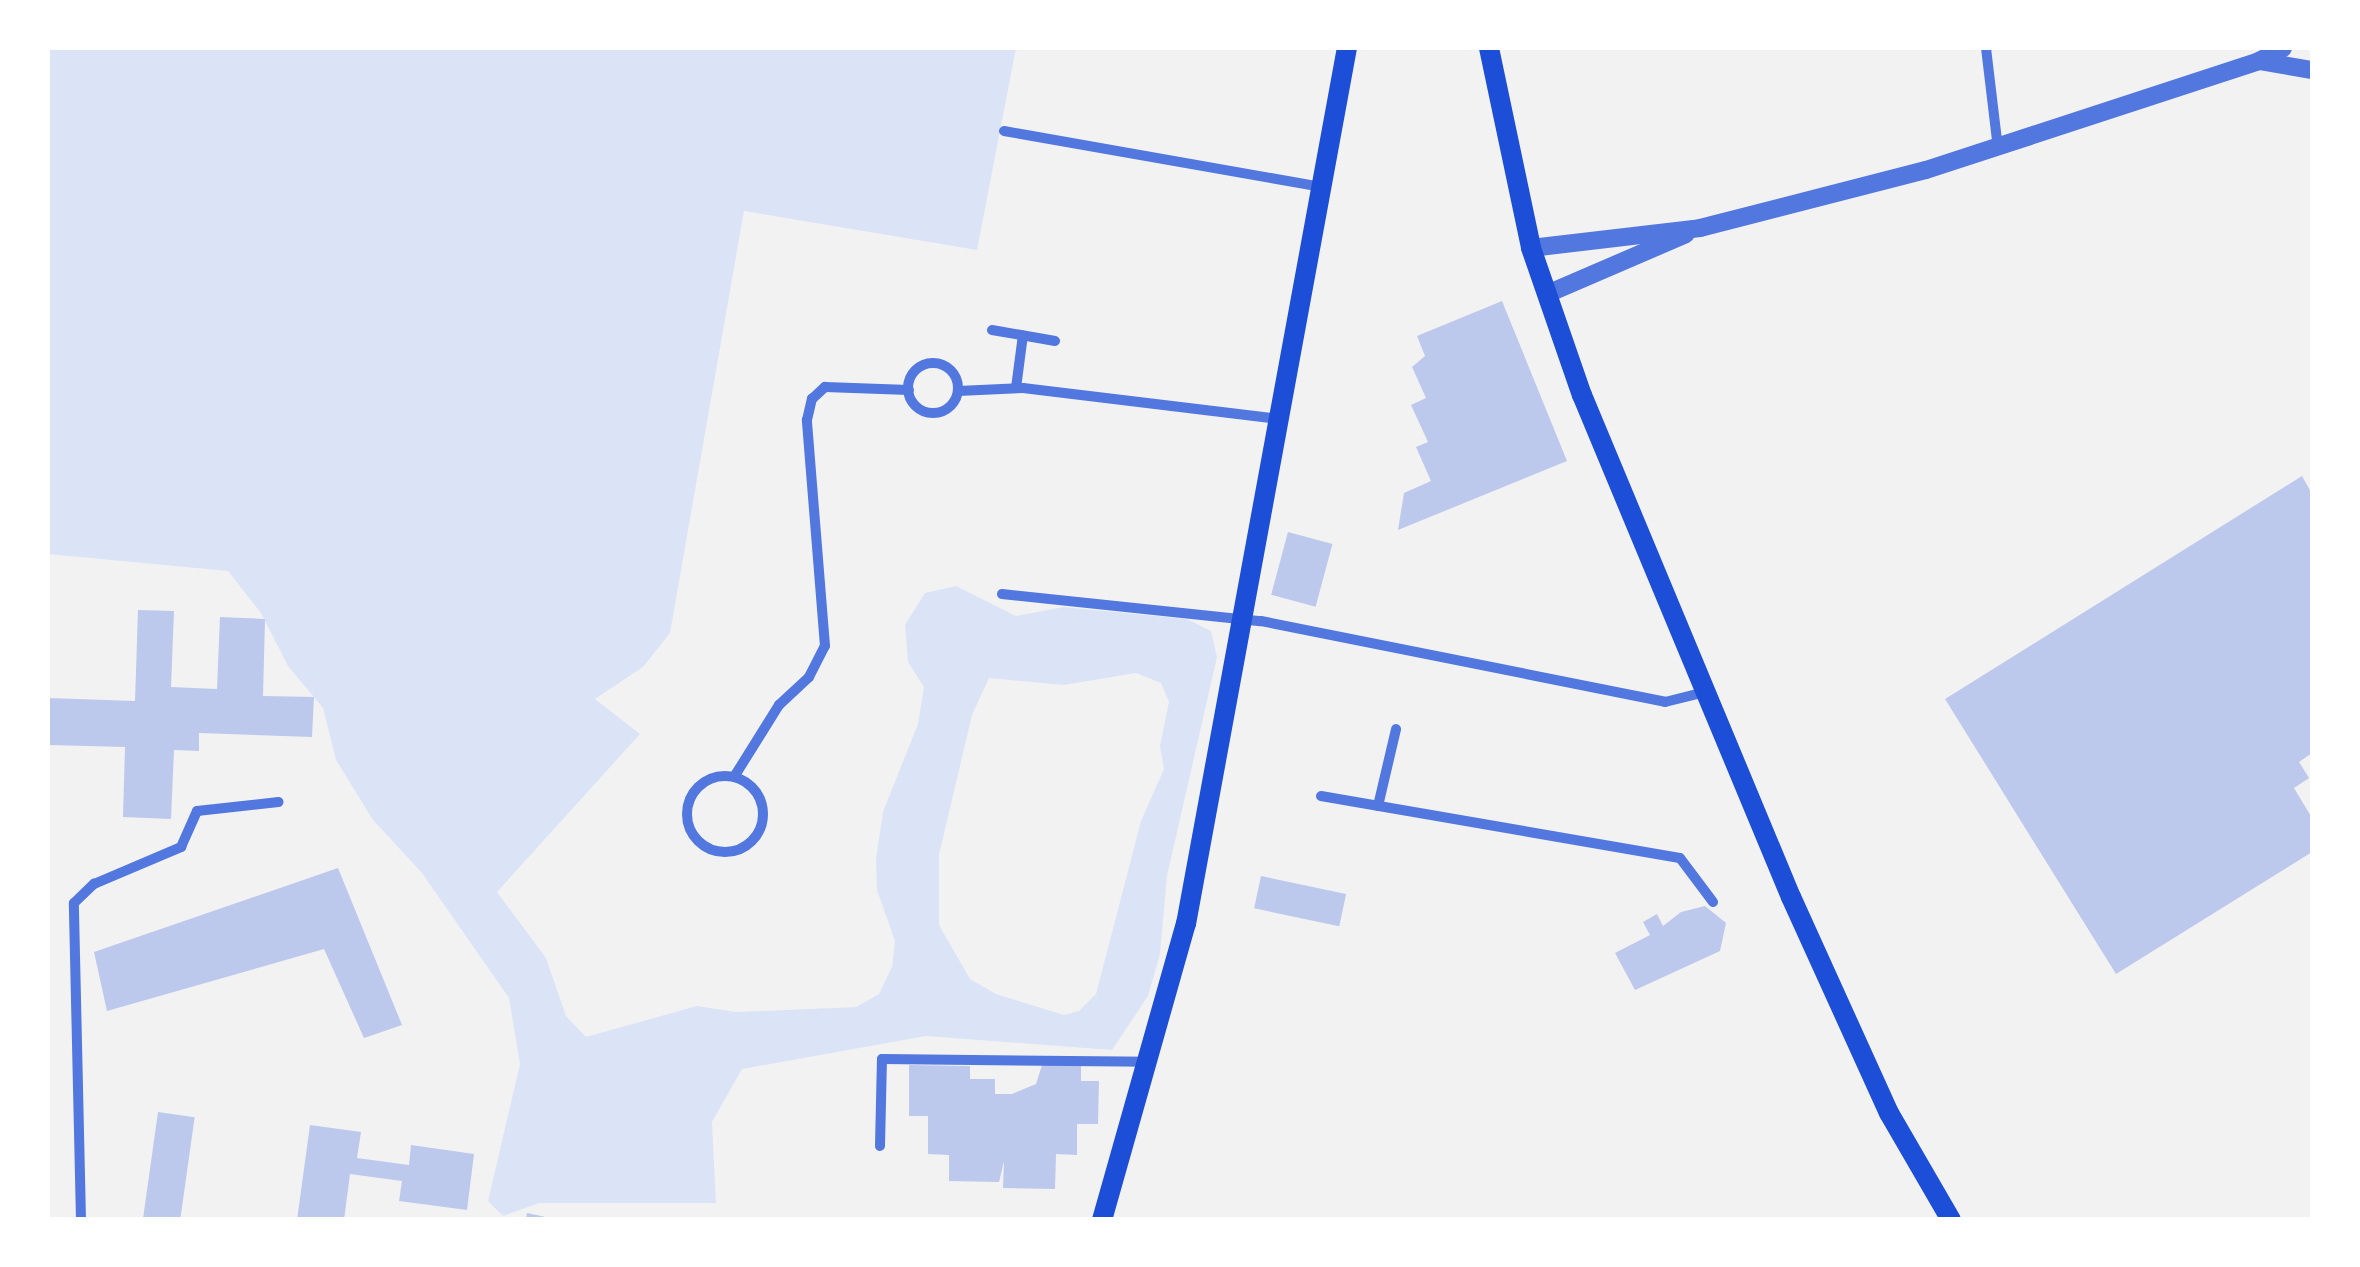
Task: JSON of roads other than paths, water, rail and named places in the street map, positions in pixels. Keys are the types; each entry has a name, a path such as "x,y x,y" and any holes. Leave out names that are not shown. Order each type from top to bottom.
{"main road":[{"path":"1102,1220 1184,936 1347,48"},
{"path":"1489,48 1531,248 1547,294 1706,692 1889,1113 1952,1220"}],"street":[{"path":"1986,48 1998,149"},
{"path":"1531,248 1700,228 1998,149 2259,61 2283,48"},
{"path":"2259,61 2312,70"},
{"path":"1004,131 1321,188"},
{"path":"1547,294 1700,228"},
{"path":"992,330 1055,340"},
{"path":"1016,388 1023,335"},
{"path":"934,363 949,368 958,391 944,410 928,412 914,404 909,390 912,374 934,363"},
{"path":"734,777 754,790 761,825 736,850 712,850 692,834 687,809 698,787 734,777 780,705 809,677 825,646 807,420 812,399 825,387 909,390"},
{"path":"958,391 1016,388 1281,419"},
{"path":"1002,594 1244,618 1665,702 1706,692"},
{"path":"1378,806 1396,729"},
{"path":"1322,796 1680,858 1714,902"},
{"path":"80,1220 74,903 94,884 181,847 197,812 279,802"},
{"path":"880,1146 882,1059 1150,1063"}]}
